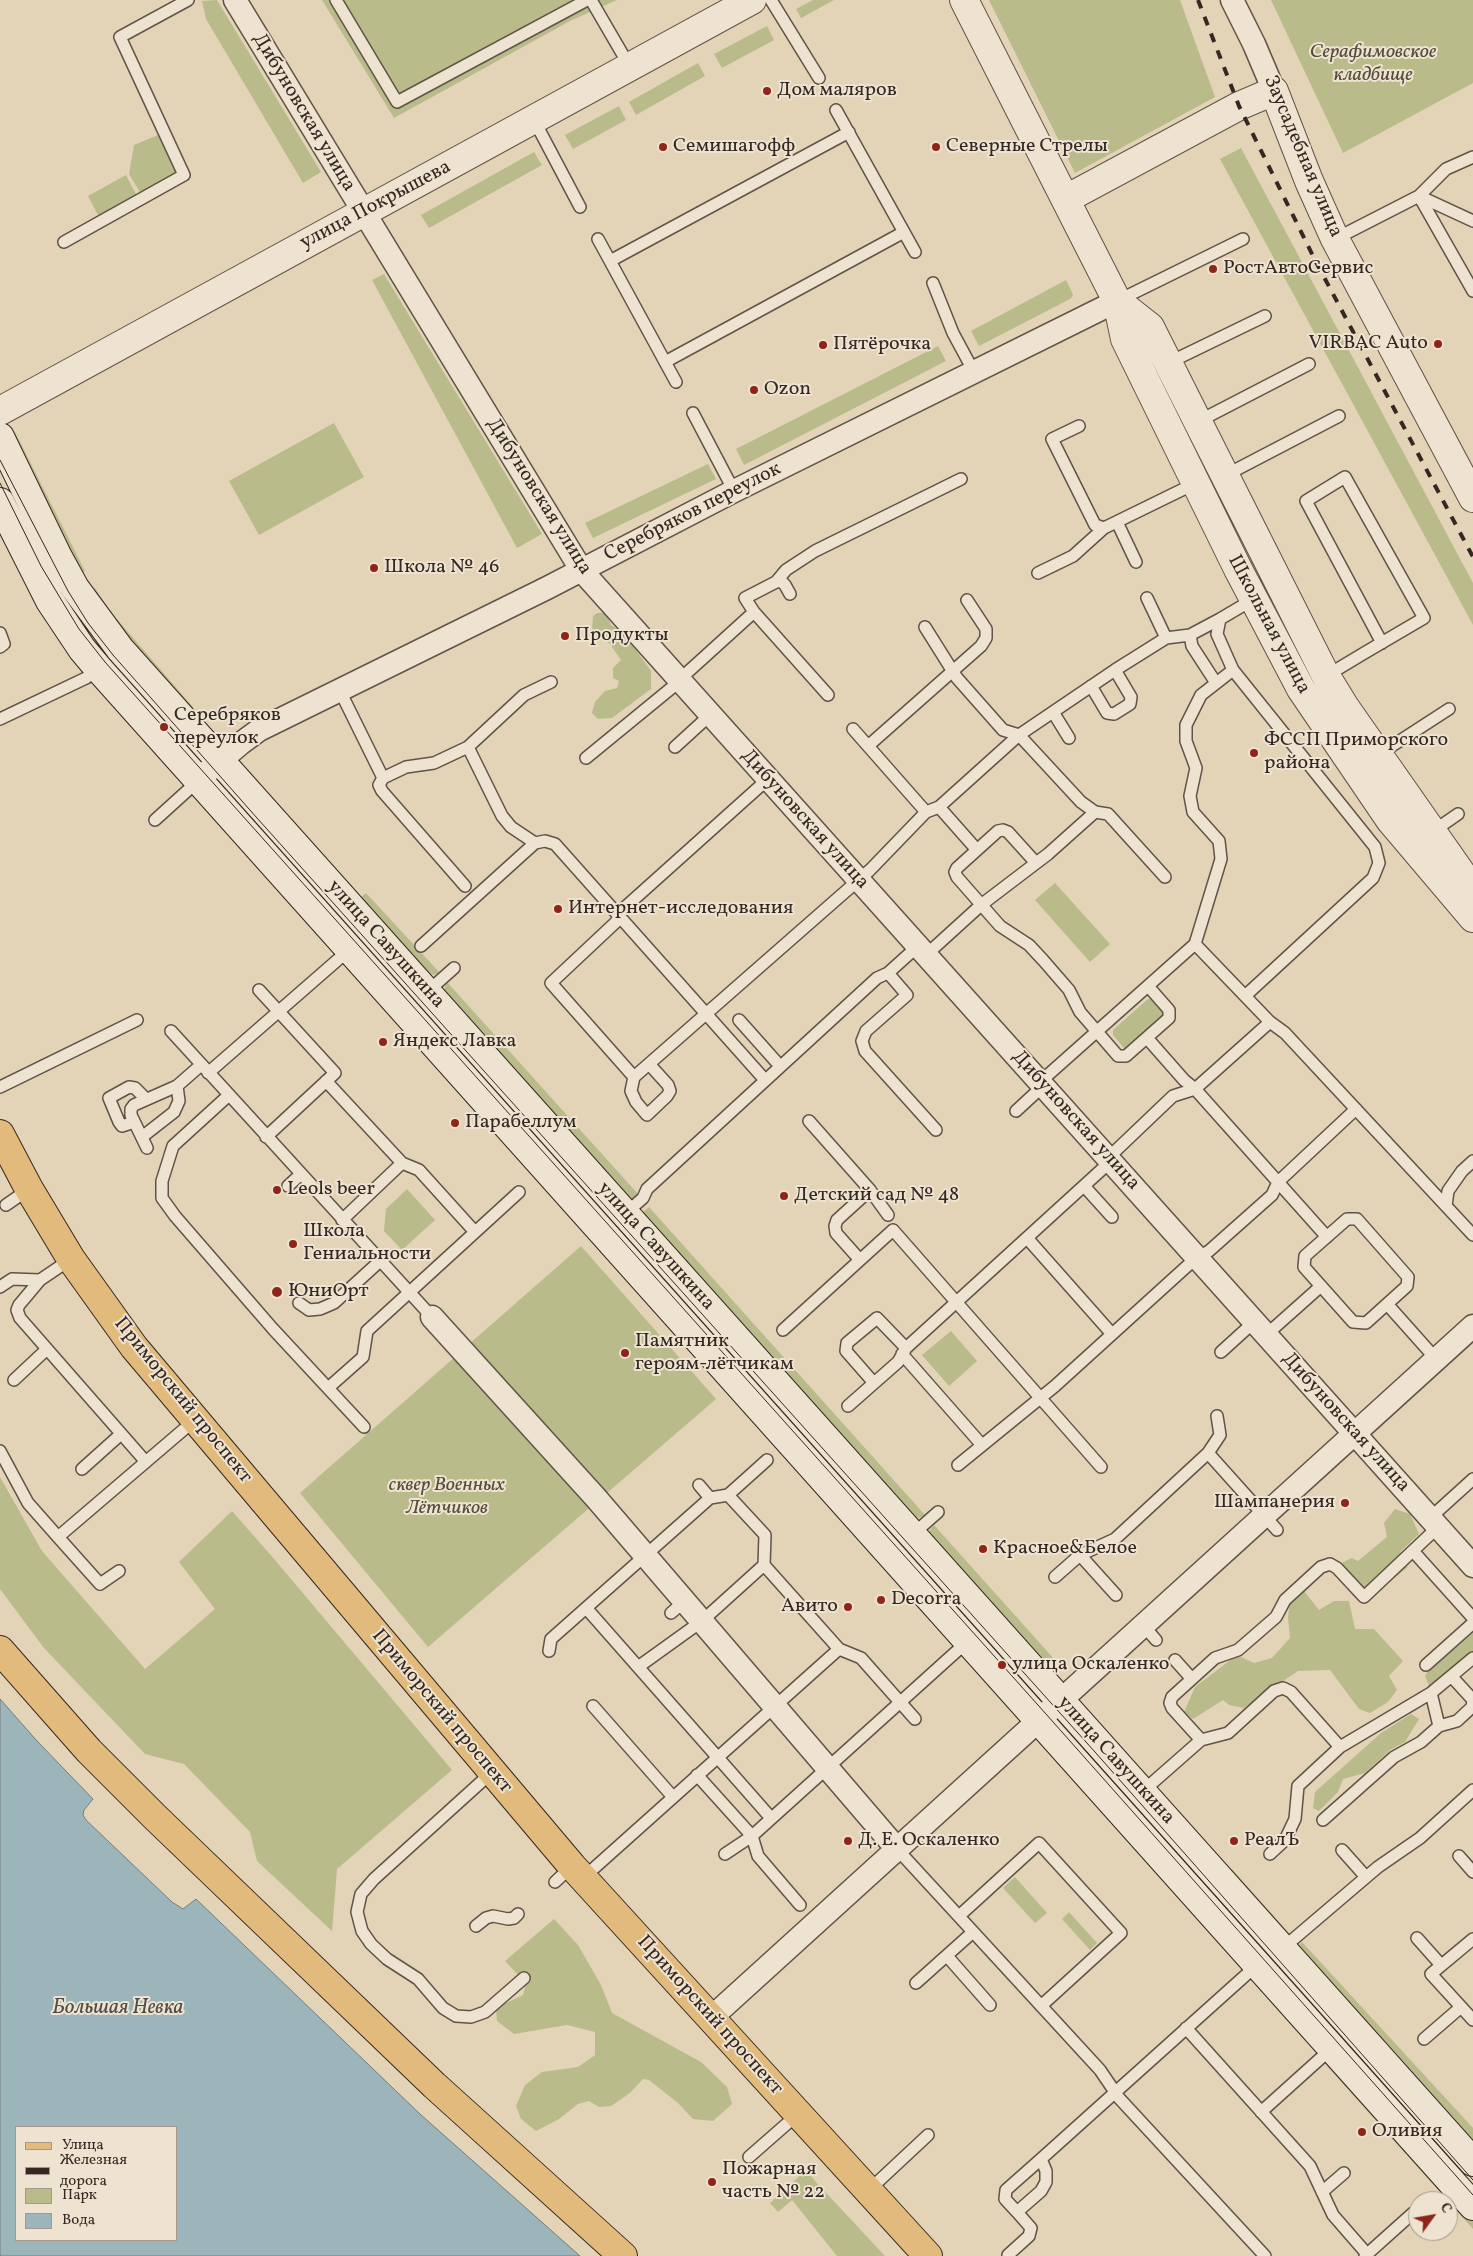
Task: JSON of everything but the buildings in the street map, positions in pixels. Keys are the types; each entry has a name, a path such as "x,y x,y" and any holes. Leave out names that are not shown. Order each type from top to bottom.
{"main road":[{"name":"улица Покрышева","path":"0,411 752,0"},
{"name":"Школьная улица","path":"964,0 1117,301 1125,340 1301,689 1380,828 1473,918"},
{"path":"1066,199 1239,106 1274,91"},
{"name":"Заусадебная улица","path":"1274,91 1309,181 1335,239 1473,498"},
{"name":"Школьная улица","path":"1117,301 1150,327 1326,676 1473,890"},
{"name":"улица Савушкина","path":"0,437 58,557 90,610 120,649 1060,1701 1471,2157"},
{"name":"улица Савушкина","path":"0,502 50,600 82,649 98,668 1473,2206"},
{"name":"Приморский проспект","path":"0,1134 29,1189 71,1259 134,1347 491,1773 570,1875 711,2018 928,2256"},
{"path":"0,1650 89,1752 170,1831 442,2092 623,2256"}],"street":[{"name":"Дибуновская улица","path":"235,0 582,571 1473,1566"},
{"name":"Заусадебная улица","path":"1232,0 1254,44 1274,91"},
{"name":"Серебряков переулок","path":"198,780 259,730 582,571 734,492 1117,301"},
{"path":"432,1317 646,1556 678,1607 702,1621 897,1849"},
{"path":"711,2018 1060,1701 1150,1633 1270,1523 1354,1434 1473,1326"}],"lane":[{"path":"64,242 184,175 120,37 188,0"},
{"path":"336,0 397,102 586,0"},
{"path":"591,0 630,67"},
{"path":"771,0 819,78"},
{"path":"836,110 915,252"},
{"path":"534,120 580,207"},
{"path":"610,261 848,132"},
{"path":"1335,239 1419,196 1446,169 1473,157"},
{"path":"1419,196 1473,221"},
{"path":"1419,196 1473,291"},
{"path":"665,362 904,232"},
{"path":"598,239 676,382"},
{"path":"1117,301 1243,239"},
{"path":"932,283 974,372"},
{"path":"1168,363 1265,316"},
{"path":"1197,422 1309,364"},
{"path":"693,413 734,492"},
{"path":"1224,476 1339,416"},
{"path":"1079,426 1052,439 1095,525 1104,528"},
{"path":"1326,676 1424,618 1346,477 1306,501 1382,642"},
{"path":"828,694 754,612 745,598 776,582 786,570 815,552 961,479"},
{"path":"1038,573 1073,556 1104,528 1196,483"},
{"path":"1117,522 1136,562"},
{"path":"776,582 781,581 790,594"},
{"path":"1146,598 1166,638"},
{"path":"649,1064 668,1085 670,1091 647,1115 636,1102 631,1091 634,1077 859,880 926,812 938,807 1019,735 1115,670 1166,638 1190,635 1254,599"},
{"path":"868,746 981,646 986,638 986,629 968,600"},
{"path":"586,758 679,680 754,612"},
{"path":"1220,619 1217,634 1233,670 1380,828 1375,847 1379,863 1373,878 1245,996"},
{"path":"925,628 953,671 1003,730 1019,735 1080,802 1095,812 1108,814 1165,877"},
{"path":"0,633 4,644 0,646"},
{"path":"1190,635 1192,646 1216,683"},
{"path":"0,719 86,678 98,668"},
{"path":"1091,686 1107,713 1114,714 1130,704 1132,698 1115,670"},
{"path":"1016,1111 1041,1084 1096,1032 1195,944 1221,859 1219,841 1193,812 1190,796 1196,768 1186,741 1186,725 1201,695 1233,670"},
{"path":"465,886 382,792 379,785 383,778 406,767 434,763 468,747 524,695 551,682"},
{"path":"340,691 383,778"},
{"path":"1378,754 1449,709"},
{"path":"1053,712 1068,738"},
{"path":"675,747 710,715"},
{"path":"852,729 926,812"},
{"path":"468,747 502,816 512,827 535,843"},
{"path":"634,1077 551,983 616,922 622,910 768,779"},
{"path":"155,820 198,780"},
{"path":"938,807 977,850"},
{"path":"625,1214 643,1198 646,1189 877,978 888,973 922,950 982,906 1095,812"},
{"path":"1432,832 1458,814"},
{"path":"1036,863 1004,830 998,831 955,872 956,877 1000,926 1029,945 1069,990 1080,1012 1118,1056 1126,1056 1169,1018 1169,1010 1148,986"},
{"path":"421,946 535,843 545,840 555,844 765,1080"},
{"path":"1195,944 1270,1022 1285,1033 1473,1235"},
{"path":"147,1148 134,1122 131,1109 134,1105 177,1086 205,1069 278,1012 349,950"},
{"path":"427,992 454,968"},
{"path":"888,973 908,994 866,1031 862,1041 865,1051 936,1130"},
{"path":"259,990 335,1073 266,1136"},
{"path":"0,1087 137,1020"},
{"path":"739,1020 780,1066"},
{"path":"848,1406 898,1362 904,1351 956,1302 1084,1186 1173,1096 1195,1089 1270,1022"},
{"path":"171,1031 432,1317"},
{"path":"1146,1038 1184,1080 1195,1089 1327,1236"},
{"path":"326,1081 402,1163 419,1170 475,1232"},
{"path":"142,1137 174,1112 179,1101 177,1086"},
{"path":"134,1122 122,1126 109,1103 109,1098 129,1087 135,1088 146,1099"},
{"path":"228,1095 173,1146 162,1180 162,1198 175,1216 273,1329 364,1427"},
{"path":"958,1465 981,1444 997,1435 1055,1386 1196,1258 1210,1251 1272,1195 1278,1182 1356,1109"},
{"path":"809,1121 870,1190 888,1215"},
{"path":"1446,1206 1448,1191 1462,1171 1473,1161"},
{"path":"342,1220 402,1163"},
{"path":"288,1186 300,1174"},
{"path":"1084,1186 1112,1217"},
{"path":"6,1205 29,1189"},
{"path":"860,1260 836,1233 835,1226 837,1220 870,1190"},
{"path":"328,1388 363,1357 367,1332 519,1192"},
{"path":"1347,1219 1356,1219 1408,1277 1407,1286 1366,1323 1353,1322 1304,1267 1305,1256 1327,1236 1347,1219"},
{"path":"783,1330 893,1230 1101,1467"},
{"path":"1027,1238 1112,1334"},
{"path":"71,1259 40,1280 19,1304 17,1310 20,1318 146,1462"},
{"path":"299,1303 309,1310 320,1309 334,1302 380,1261"},
{"path":"0,1287 12,1279 40,1280"},
{"path":"1221,1352 1260,1329 1321,1286"},
{"path":"1387,1304 1436,1359"},
{"path":"874,1383 846,1351 846,1343 877,1318 981,1444"},
{"path":"14,1380 47,1349"},
{"path":"1056,1578 1080,1555 1115,1538 1208,1454 1220,1435 1217,1416"},
{"path":"58,1537 196,1419"},
{"path":"82,1469 121,1434"},
{"path":"0,1451 28,1503 100,1584 118,1571"},
{"path":"1208,1454 1270,1523"},
{"path":"549,1651 551,1639 710,1498 728,1495 767,1460"},
{"path":"1201,1740 1172,1708 1170,1703 1172,1697 1215,1658 1238,1650 1276,1617 1285,1600 1322,1567 1330,1564 1337,1568 1364,1597 1413,1551 1434,1522 1473,1479"},
{"path":"699,1486 710,1498"},
{"path":"728,1495 765,1535 764,1565 840,1649 861,1658 914,1719"},
{"path":"912,1535 938,1512"},
{"path":"1413,1551 1473,1618"},
{"path":"1080,1555 1116,1595"},
{"path":"638,1667 702,1621 764,1565"},
{"path":"587,1609 771,1818"},
{"path":"1426,1665 1473,1623"},
{"path":"725,1854 752,1836 968,1641"},
{"path":"570,1875 673,1797 776,1708 840,1649"},
{"path":"1270,1854 1285,1840 1295,1819 1298,1786 1340,1747 1431,1692 1452,1677 1473,1658"},
{"path":"1175,1660 1192,1679"},
{"path":"1323,1820 1394,1757 1421,1742 1439,1726 1457,1721 1472,1707 1473,1700 1452,1677"},
{"path":"1143,1792 1201,1740 1228,1733 1274,1691 1283,1688 1291,1692 1340,1747"},
{"path":"1431,1692 1439,1726"},
{"path":"592,1706 673,1797"},
{"path":"491,1773 374,1879 361,1894 357,1912 362,1931 371,1944 387,1959 418,1979 443,2008 456,2016 470,2017 485,2012 524,1978"},
{"path":"697,1775 752,1836 758,1856 800,1905"},
{"path":"1283,1948 1366,1877 1420,1838 1473,1790"},
{"path":"959,1916 1039,1843 1122,1933 1041,2006"},
{"path":"897,1849 1100,2070 1113,2092 1265,2256"},
{"path":"1342,1850 1366,1877"},
{"path":"1459,1856 1473,1872"},
{"path":"476,1926 486,1918 493,1916 508,1919 518,1914"},
{"path":"916,1984 973,1932"},
{"path":"1417,1938 1441,1965"},
{"path":"1473,1939 1431,1974 1473,2020"},
{"path":"947,1956 990,2005"},
{"path":"1008,2255 1030,2236 1031,2228 1005,2199 1006,2190 1257,1964"},
{"path":"1424,2039 1461,2007"},
{"path":"1186,2028 1310,2166 1333,2215 1366,2255 1408,2217"},
{"path":"1262,2112 1332,2048"},
{"path":"749,2157 798,2114"},
{"path":"868,2190 928,2135"},
{"path":"1017,2212 1041,2191 1046,2182 1046,2171 1041,2158"},
{"path":"1322,2192 1344,2173"}],"green space":[{"path":"217,0 321,172 303,183 206,19 202,1"},
{"path":"322,0 617,0 570,21 394,118"},
{"path":"813,0 834,0 801,18 796,9"},
{"path":"989,0 1180,0 1215,97 1075,173"},
{"name":"Серафимовское кладбище","path":"1271,0 1473,0 1473,83 1343,153"},
{"path":"767,26 774,40 722,68 714,54"},
{"path":"698,63 705,76 636,115 629,102"},
{"path":"619,106 626,120 573,149 565,135"},
{"path":"158,135 176,174 141,194 129,174 134,145"},
{"path":"1241,148 1473,583 1473,625 1220,159"},
{"path":"534,152 542,165 429,228 421,215"},
{"path":"126,175 139,200 101,221 88,196"},
{"path":"384,274 542,534 517,548 372,280"},
{"path":"1066,280 1073,296 1070,299 979,346 971,331"},
{"path":"938,346 946,361 744,465 736,449"},
{"path":"1153,358 1282,614 1276,617 1147,361"},
{"path":"334,423 364,477 259,535 229,481"},
{"path":"15,432 85,571 76,576 13,438"},
{"path":"708,464 716,479 593,538 585,523"},
{"path":"95,588 109,610 193,707 187,713 87,593"},
{"path":"597,613 606,613 611,625 623,632 651,671 651,689 612,718 598,719 592,713 595,702 605,691 617,688 619,681 613,678 613,668 621,660 610,644 592,632 593,616"},
{"path":"1055,883 1110,944 1090,962 1035,900"},
{"path":"366,893 440,973 432,975 410,952 403,954 356,901"},
{"path":"447,982 638,1194 627,1204 490,1051 493,1043 444,990"},
{"path":"1148,999 1153,999 1164,1012 1164,1017 1129,1048 1124,1048 1113,1035 1113,1030"},
{"path":"407,1189 435,1220 402,1250 384,1231 386,1209"},
{"path":"649,1207 925,1515 915,1520 638,1216"},
{"path":"581,1246 716,1399 607,1493 468,1345"},
{"path":"951,1331 977,1361 949,1386 922,1355"},
{"name":"сквер Военных Лётчиков","path":"456,1356 595,1503 428,1647 300,1493"},
{"path":"0,1477 42,1551 145,1669 215,1609 179,1562 232,1511 452,1770 337,1869 332,1931 257,1861 250,1832 184,1764 145,1754 44,1648 0,1589"},
{"path":"1395,1509 1410,1514 1419,1534 1401,1551 1396,1561 1408,1567 1379,1590 1359,1588 1343,1580 1343,1562 1352,1558 1358,1561 1387,1537 1384,1523"},
{"path":"934,1525 1055,1660 1044,1671 927,1534"},
{"path":"1304,1591 1319,1610 1334,1601 1349,1601 1355,1629 1374,1629 1403,1661 1389,1676 1397,1690 1388,1702 1370,1713 1359,1709 1330,1670 1298,1671 1244,1708 1229,1705 1223,1700 1193,1719 1184,1712 1195,1687 1237,1655 1254,1663 1272,1658 1290,1638 1288,1617 1290,1600"},
{"path":"1466,1631 1473,1633 1473,1654 1444,1680 1429,1686 1425,1676 1433,1661"},
{"path":"1411,1714 1419,1719 1405,1742 1390,1750 1365,1773 1343,1779 1338,1792 1319,1811 1313,1808 1315,1792 1381,1733"},
{"path":"1232,1869 1289,1933 1283,1938 1226,1874"},
{"path":"1015,1877 1047,1913 1035,1923 1003,1888"},
{"path":"1069,1912 1097,1943 1090,1950 1062,1919"},
{"path":"554,1919 578,1945 601,1985 612,2013 701,2062 727,2087 732,2104 713,2121 693,2119 678,2103 649,2080 643,2079 630,2093 611,2106 599,2107 589,2101 578,2104 559,2119 536,2131 521,2119 516,2106 525,2085 542,2072 578,2067 595,2055 595,2032 567,2025 514,2034 497,2021 496,2008 523,1995 526,1983 505,1961"},
{"path":"1302,1942 1473,2128 1473,2145 1294,1950"},
{"path":"1332,2060 1449,2191 1439,2191 1326,2065"},
{"path":"806,2170 885,2256 837,2256 792,2200 778,2212 770,2203"},
{"path":"1458,2201 1473,2218 1473,2229 1458,2212"}],"water":[{"name":"Большая Невка","path":"0,1699 93,1799 84,1810 83,1815 86,1820 172,1902 183,1909 196,1899 420,2114 580,2256 0,2256"}],"tram line":[{"path":"0,460 68,591 88,623 113,655 1095,1752 1473,2180"},
{"path":"0,483 41,566 79,629 105,662 1046,1714 1473,2195"}],"railway":[{"path":"1198,0 1239,106 1316,262 1473,557"}],"place":[{"name":"Дом маляров","path":"767,91"},
{"name":"Семишагофф","path":"663,147"},
{"name":"Северные Стрелы","path":"936,147"},
{"name":"РостАвтоСервис","path":"1213,269"},
{"name":"VIRBAC Auto","path":"1438,344"},
{"name":"Пятёрочка","path":"823,345"},
{"name":"Ozon","path":"754,390"},
{"name":"Школа № 46","path":"374,568"},
{"name":"Продукты","path":"565,636"},
{"name":"Серебряков переулок","path":"164,727"},
{"name":"ФССП Приморского района","path":"1254,753"},
{"name":"Интернет-исследования","path":"558,909"},
{"name":"Яндекс Лавка","path":"383,1042"},
{"name":"Парабеллум","path":"455,1123"},
{"name":"Leols beer","path":"277,1190"},
{"name":"Детский сад № 48","path":"784,1196"},
{"name":"Школа Гениальности","path":"293,1244"},
{"name":"ЮниОрт","path":"277,1292"},
{"name":"Памятник героям-лётчикам","path":"625,1353"},
{"name":"Шампанерия","path":"1345,1503"},
{"name":"Красное&Белое","path":"983,1549"},
{"name":"Decorra","path":"881,1600"},
{"name":"Авито","path":"848,1607"},
{"name":"улица Оскаленко","path":"1002,1665"},
{"name":"Д. Е. Оскаленко","path":"848,1841"},
{"name":"РеалЪ","path":"1234,1841"},
{"name":"Оливия","path":"1362,2132"},
{"name":"Пожарная часть № 22","path":"712,2182"}]}
